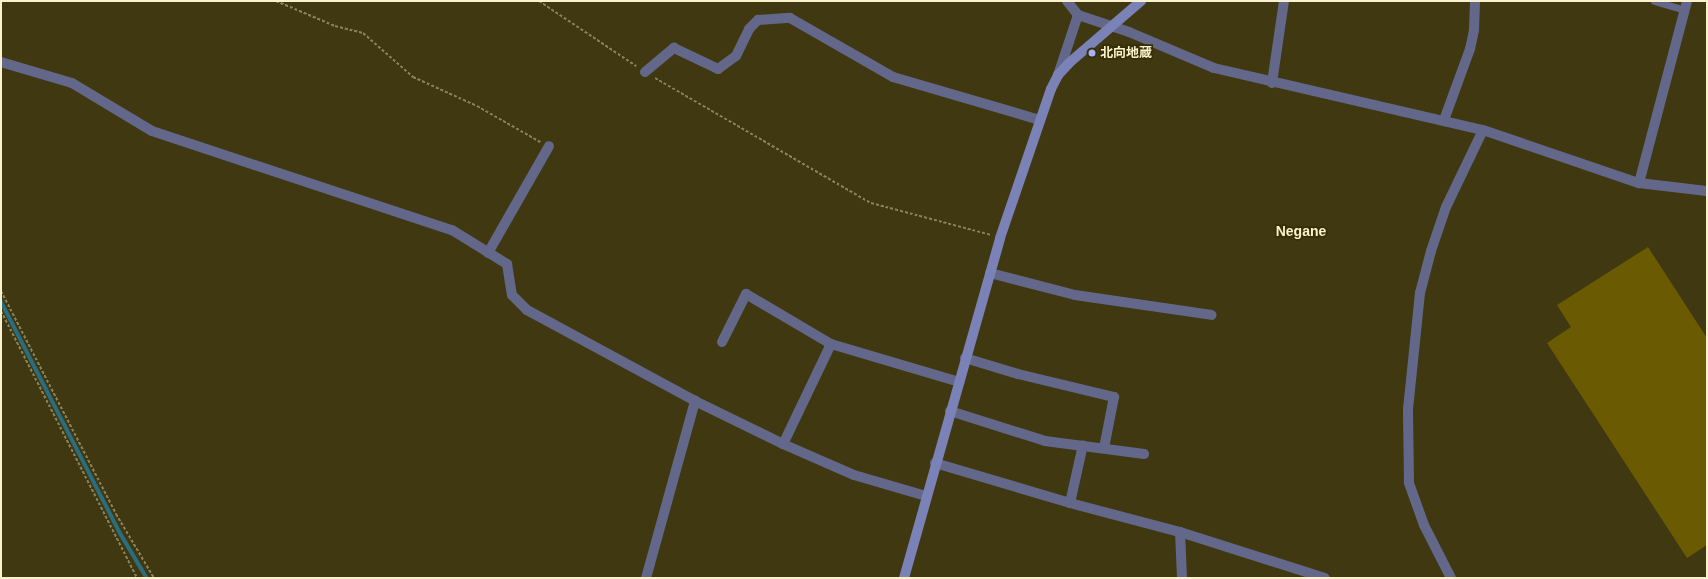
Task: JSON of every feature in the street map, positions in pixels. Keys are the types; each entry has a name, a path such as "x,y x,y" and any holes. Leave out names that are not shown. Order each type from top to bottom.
{"street":[{"path":"1067,1 1078,15 1112,26 1214,68 1272,83 1444,120 1483,130 1639,183 1707,191"},
{"path":"1058,75 1141,1"},
{"path":"1272,83 1284,1"},
{"path":"1444,120 1470,49 1474,30 1475,1"},
{"path":"1639,183 1686,6"},
{"path":"904,578 935,463 1000,238 1040,120 1058,75 1078,15"},
{"path":"645,72 674,48 718,69 736,56 749,29 758,20 790,18 893,77 1040,120"},
{"path":"1,62 72,83 152,131 452,230 507,264 512,295 527,310 695,401 783,444 854,475 926,496"},
{"path":"1451,578 1424,525 1409,483 1408,409 1420,293 1431,251 1446,207 1483,130"},
{"path":"488,253 549,146"},
{"path":"990,273 1075,295 1212,315"},
{"path":"722,342 746,294 831,344 958,382"},
{"path":"783,444 831,344"},
{"path":"965,358 1018,374 1114,397 1104,448"},
{"path":"646,578 695,401"},
{"path":"950,411 1045,441 1144,454"},
{"path":"1070,503 1083,445"},
{"path":"935,463 1070,503 1180,532 1325,578"},
{"path":"1180,532 1182,578"}],"lane":[{"path":"1654,1 1686,6"}],"path":[{"path":"276,1 335,26 363,33 413,77 477,106 549,146"},
{"path":"539,1 645,72 871,202 1000,238"},
{"path":"1,291 116,514 154,578"},
{"path":"1,311 137,578"}],"building":[{"path":"1648,247 1707,338 1707,545 1687,558 1547,343 1571,327 1557,305"}],"waterway":[{"path":"1,301 119,531 147,578"}],"place":[{"name":"北向地蔵","path":"1092,53"}],"district":[{"name":"Negane","path":"1301,231"}]}
